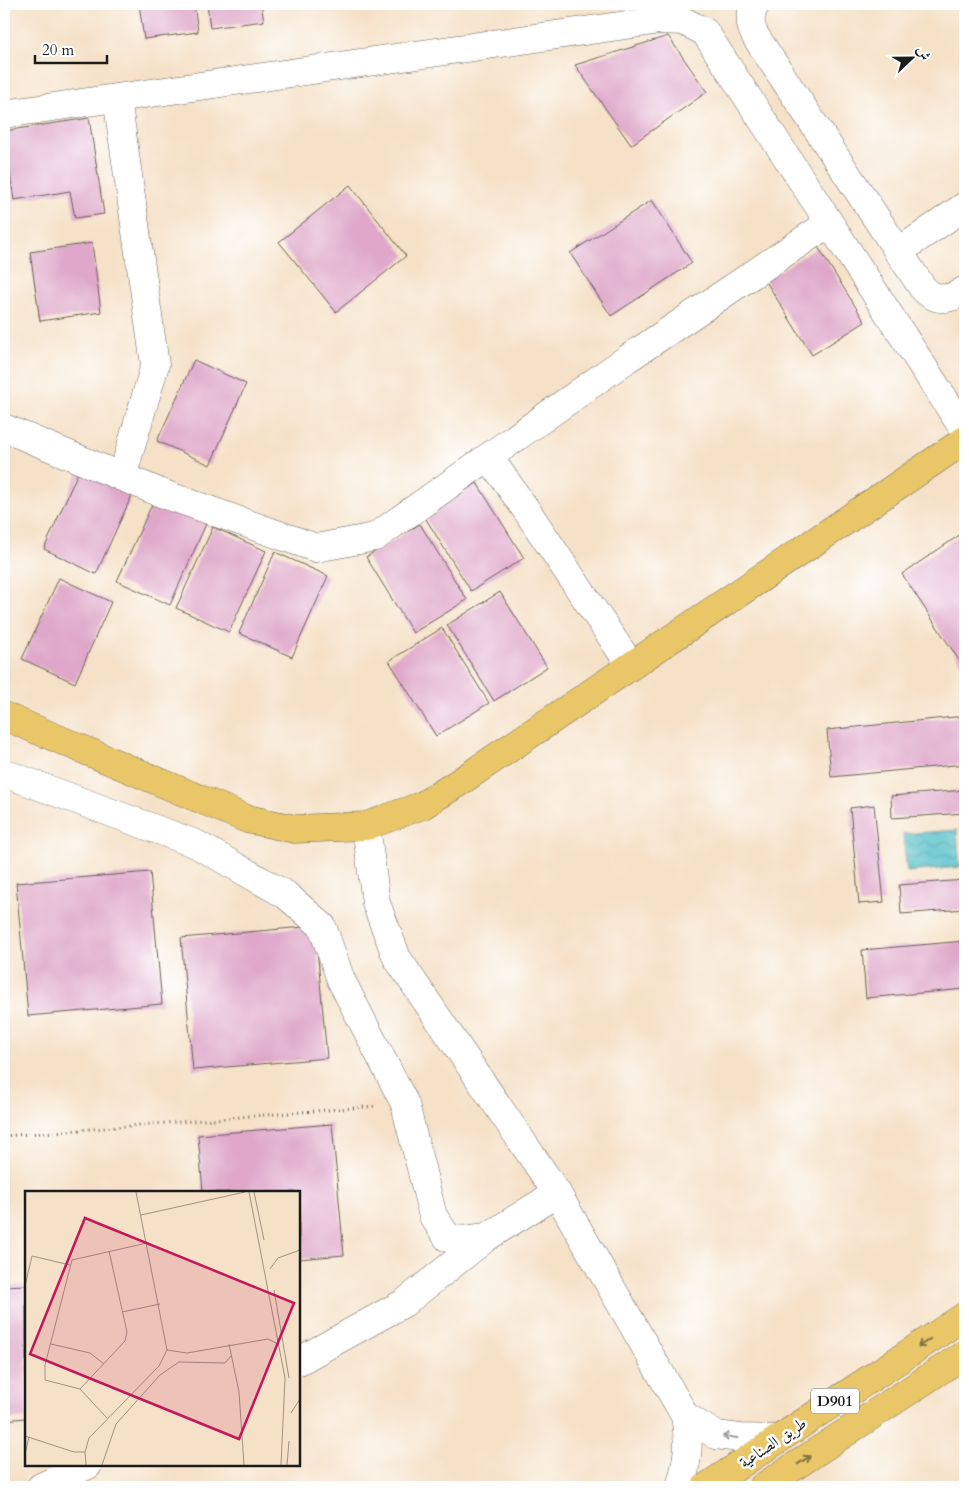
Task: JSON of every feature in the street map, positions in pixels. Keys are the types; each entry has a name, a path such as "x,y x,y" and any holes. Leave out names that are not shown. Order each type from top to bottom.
{"main road":[{"path":"4,716 248,820 295,829 366,826 423,805 965,440"},
{"name":"طريق الصناعية","path":"706,1487 965,1316"},
{"name":"طريق الصناعية","path":"763,1487 965,1354"}],"street":[{"path":"756,4 750,20 751,29 898,252 928,294 936,298 945,299 954,297 965,290"},
{"path":"4,114 117,98 646,13 659,20 683,21 705,32 965,431"},
{"path":"117,98 155,365 122,477"},
{"path":"898,252 965,206"},
{"path":"4,428 161,492 316,548 375,537 627,359 829,223"},
{"path":"489,457 631,666"},
{"path":"4,773 196,844 286,895 322,926 341,980 405,1104 433,1216 448,1238 463,1240 487,1237"},
{"path":"366,826 376,902 397,958 557,1193 685,1416 689,1436 680,1487"},
{"path":"300,1360 404,1303 487,1237 557,1193"},
{"path":"685,1416 716,1435 778,1439"},
{"path":"41,1487 86,1466"}],"path":[{"path":"4,1136 405,1104"}],"water":[{"path":"957,830 960,867 907,872 903,834"}],"building":[{"path":"139,4 194,4 198,32 144,39"},
{"path":"207,4 261,4 264,21 210,28"},
{"path":"668,36 707,92 631,145 575,65"},
{"path":"89,118 104,214 75,218 70,191 14,200 4,131"},
{"path":"350,185 406,256 336,312 279,242"},
{"path":"652,200 692,263 611,316 570,253"},
{"path":"92,243 101,312 40,321 30,252"},
{"path":"818,247 865,322 812,355 765,280"},
{"path":"194,360 246,384 210,465 157,441"},
{"path":"80,468 133,493 96,574 44,549"},
{"path":"477,483 524,558 471,591 424,516"},
{"path":"154,500 206,524 170,605 117,581"},
{"path":"420,524 467,600 413,633 366,557"},
{"path":"213,527 266,551 229,632 176,608"},
{"path":"965,533 965,669 902,574"},
{"path":"275,552 328,576 292,657 239,633"},
{"path":"59,578 111,602 75,683 22,659"},
{"path":"500,592 547,667 494,701 447,625"},
{"path":"442,628 489,703 436,736 389,661"},
{"path":"965,716 965,764 831,777 827,730"},
{"path":"965,790 965,813 892,818 891,796"},
{"path":"874,805 884,902 859,904 850,808"},
{"path":"150,872 162,1004 28,1016 16,883"},
{"path":"965,880 965,909 901,914 899,885"},
{"path":"315,926 327,1058 193,1070 181,938"},
{"path":"965,941 965,989 866,998 862,950"},
{"path":"332,1124 344,1255 300,1259 300,1191 203,1191 198,1135"},
{"path":"25,1285 25,1418 4,1420 4,1286"}]}
